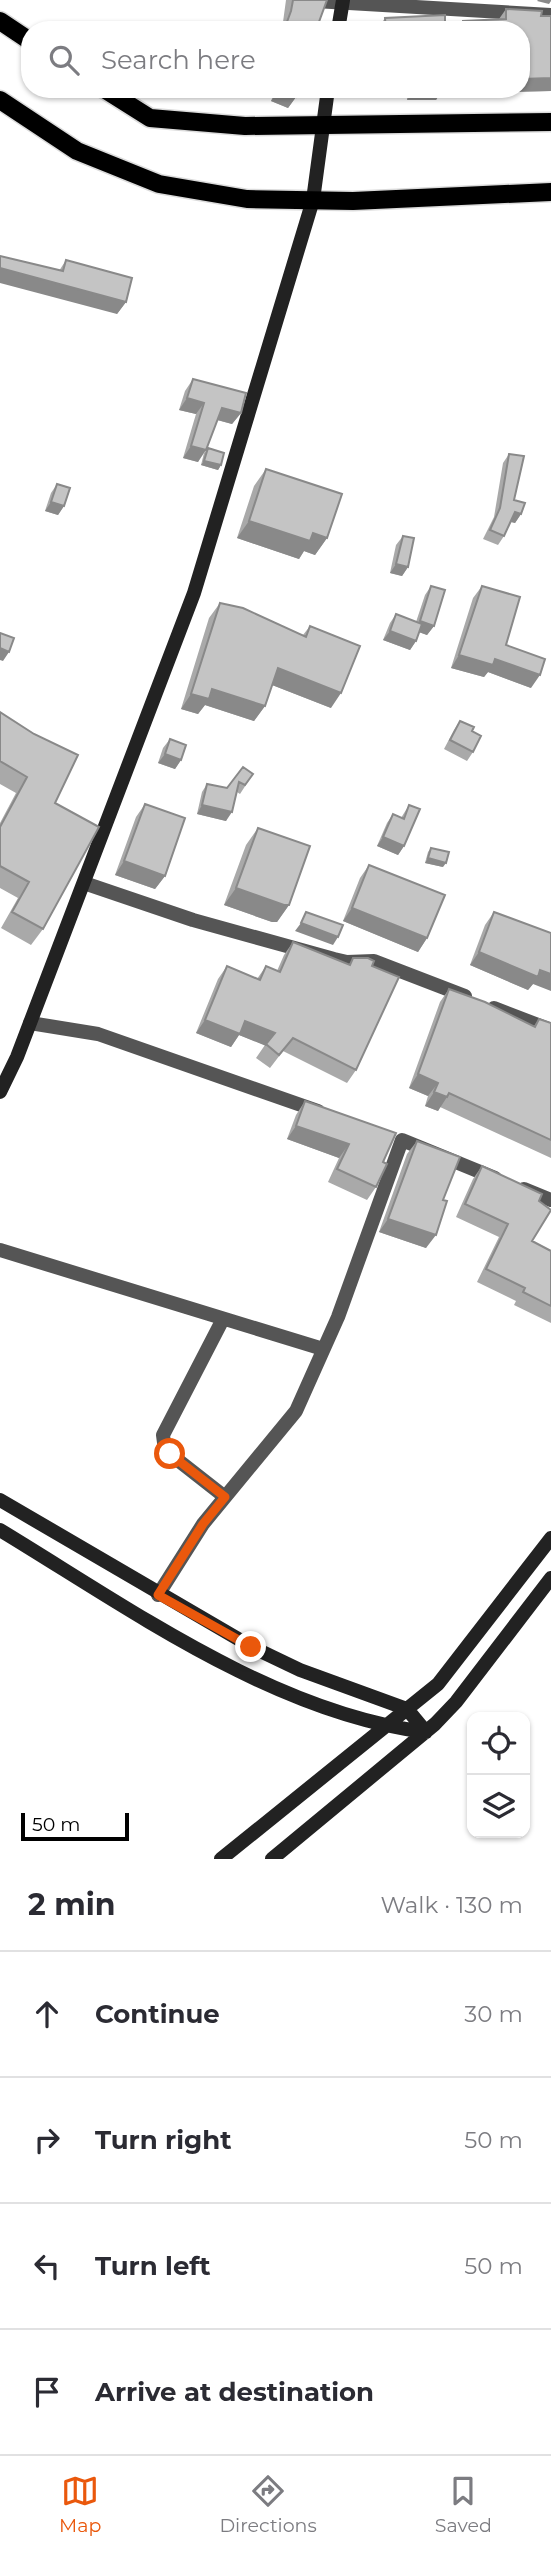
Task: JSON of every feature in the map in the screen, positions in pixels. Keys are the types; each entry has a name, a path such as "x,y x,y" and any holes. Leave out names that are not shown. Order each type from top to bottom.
{"main road":[{"path":"0,21 21,35"},
{"path":"118,98 150,118 245,126 551,122"},
{"path":"0,100 77,151 159,184 247,198 313,200 551,192"}],"street":[{"path":"298,0 521,7 551,15"},
{"path":"339,21 342,1"},
{"path":"0,1092 30,1023 194,593 313,200 327,98"},
{"path":"84,883 193,919 334,959 348,962 374,961 551,1030"},
{"path":"30,1023 99,1034 336,1117"},
{"path":"158,1595 203,1524 296,1411 323,1349 395,1138 550,1197"},
{"path":"0,1250 323,1349"},
{"path":"223,1319 163,1435 165,1450 225,1497"},
{"path":"0,1500 158,1595 300,1670 407,1709 426,1732"},
{"path":"0,1530 238,1669 286,1692 385,1727 426,1732"},
{"path":"220,1859 439,1684 551,1538"},
{"path":"272,1859 426,1732 456,1702 551,1578"}],"building":[{"path":"293,0 327,0 319,21 287,21"},
{"path":"506,9 542,11 541,16 551,16 551,78 530,79 530,21 463,21 506,19"},
{"path":"445,15 445,21 385,21 385,18"},
{"path":"0,256 63,271 66,260 132,278 126,302 0,268"},
{"path":"193,379 246,393 241,413 222,408 206,450 191,446 204,403 187,398"},
{"path":"208,448 224,453 221,465 204,461"},
{"path":"509,454 524,456 514,500 525,503 521,514 515,512 504,536 490,530 500,508"},
{"path":"266,469 342,494 327,538 313,533 310,541 249,521"},
{"path":"57,484 70,488 64,506 51,502"},
{"path":"403,536 414,538 408,567 396,564"},
{"path":"431,586 445,590 434,626 420,621"},
{"path":"482,586 520,597 506,645 545,659 540,675 495,659 493,665 459,655"},
{"path":"220,603 243,608 306,637 310,626 360,646 341,693 278,668 265,706 212,689 209,699 191,694"},
{"path":"396,614 422,624 416,641 390,631"},
{"path":"0,633 14,638 9,652 0,648"},
{"path":"0,712 34,734 78,755 55,803 99,827 43,929 12,912 29,882 0,866 0,827 27,777 0,761"},
{"path":"460,721 474,727 472,731 481,736 473,752 450,740"},
{"path":"170,739 186,745 181,760 165,754"},
{"path":"243,767 253,774 245,785 239,782 232,812 202,805 207,784 227,788"},
{"path":"145,804 185,818 165,876 124,861"},
{"path":"409,805 420,809 404,846 383,837 393,814 404,819"},
{"path":"258,828 310,846 289,905 236,888"},
{"path":"431,848 449,852 446,863 428,858"},
{"path":"369,865 445,895 427,938 352,908"},
{"path":"306,912 343,925 338,937 301,923"},
{"path":"494,912 551,933 551,974 540,970 538,977 479,952"},
{"path":"293,942 350,965 353,958 368,958 374,961 372,966 399,977 356,1070 293,1038 279,1055 266,1044 275,1033 245,1021 240,1034 205,1020 227,966 260,980 266,966 280,972"},
{"path":"449,989 485,1002 535,1027 539,1019 551,1023 551,1140 449,1093 447,1097 434,1092 438,1083 418,1074"},
{"path":"305,1101 396,1133 383,1162 387,1164 376,1187 337,1169 349,1144 296,1126"},
{"path":"417,1141 460,1157 443,1200 447,1201 436,1235 388,1219"},
{"path":"482,1166 542,1194 539,1201 551,1210 532,1241 551,1251 551,1306 523,1292 525,1288 486,1269 508,1224 465,1204"}],"route":[{"path":"170,1454 225,1497 203,1524 158,1595 251,1647"}]}
